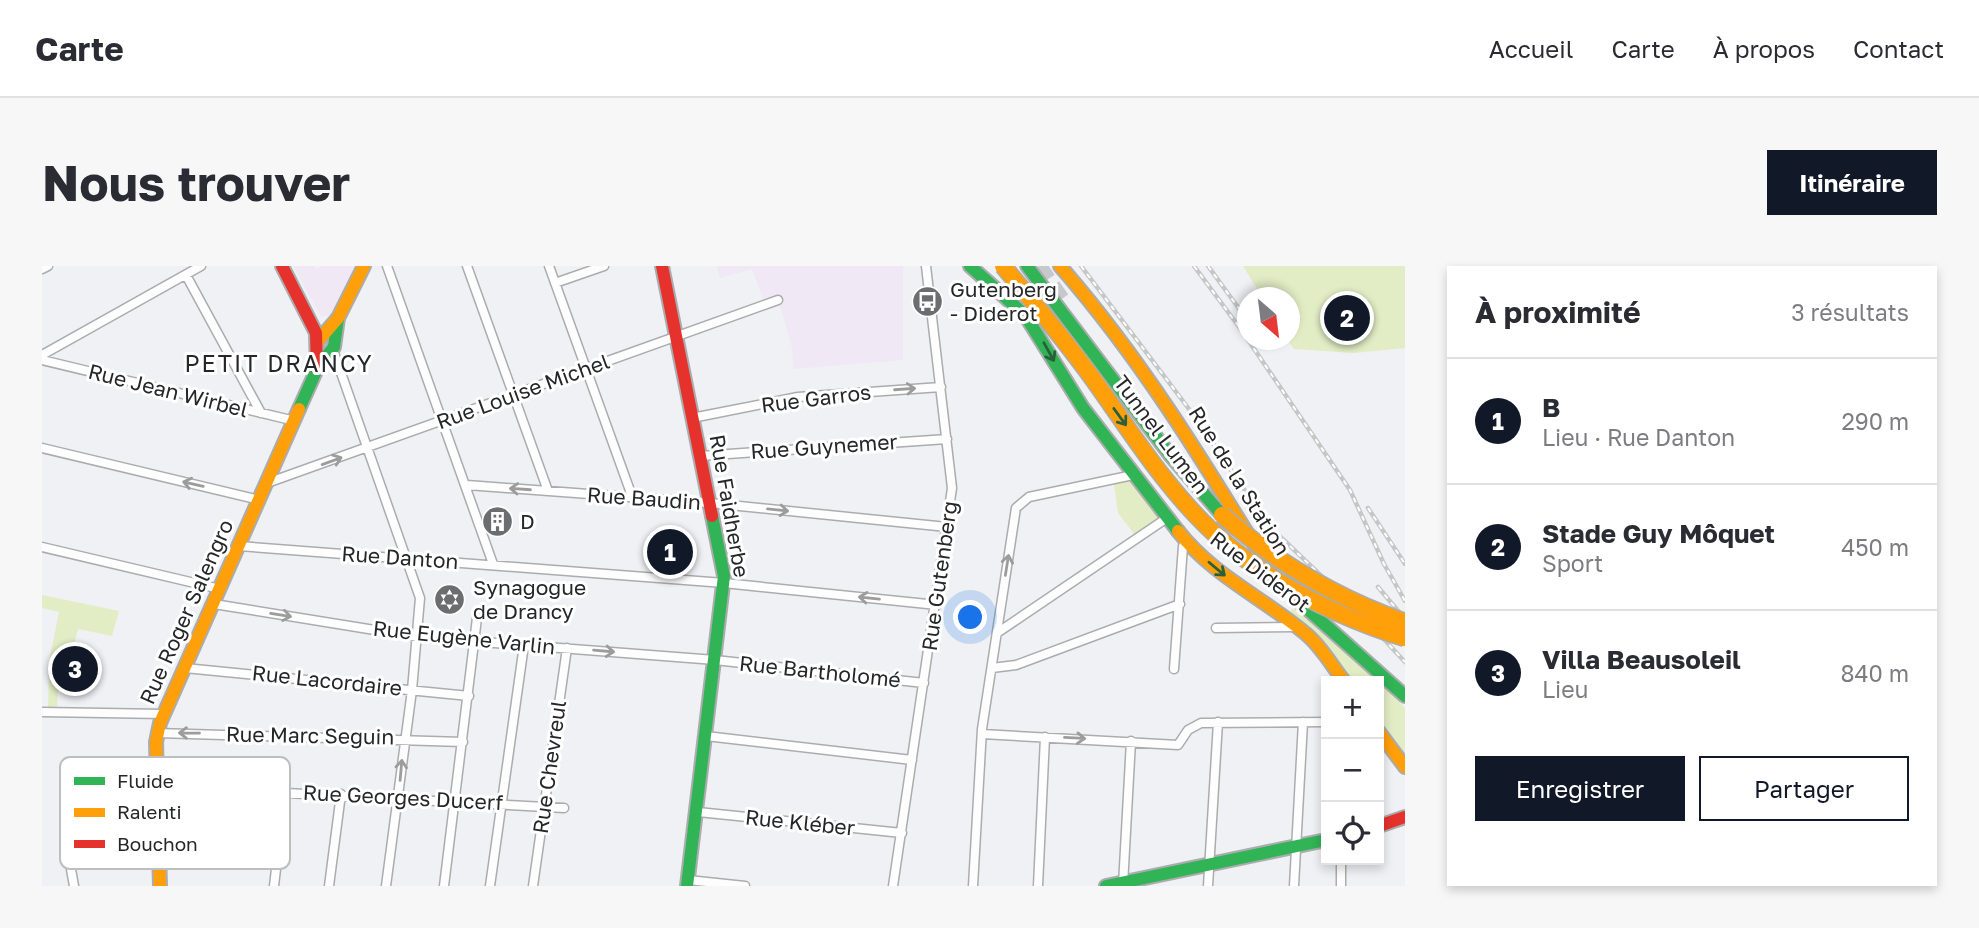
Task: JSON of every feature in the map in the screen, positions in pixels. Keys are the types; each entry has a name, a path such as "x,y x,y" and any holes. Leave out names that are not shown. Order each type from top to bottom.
{"main road":[{"path":"282,266 327,343"},
{"name":"Rue Roger Salengro","path":"157,757 157,733 164,714 327,343 364,266"},
{"name":"Rue Faidherbe","path":"662,266 724,583 688,883"},
{"name":"Rue Diderot","path":"970,266 1025,315 1062,377 1133,475 1187,541 1246,592 1298,627 1317,644 1340,676"},
{"name":"Tunnel Lumen","path":"1003,266 1080,360 1168,484 1219,537 1272,578 1350,620 1405,638"},
{"name":"Tunnel Lumen","path":"1027,266 1094,351 1170,457 1222,515 1277,559 1311,581 1342,598 1405,622"},
{"name":"Rue de la Station","path":"1060,266 1103,315 1177,418 1277,581 1405,696"},
{"path":"1384,739 1405,767"},
{"path":"1384,824 1405,817"},
{"path":"1106,886 1321,841"}],"street":[{"path":"42,269 48,266"},
{"path":"42,358 201,266"},
{"path":"387,266 441,422 467,485 493,565"},
{"path":"467,266 548,491"},
{"path":"549,266 633,499"},
{"path":"555,283 604,266"},
{"name":"Rue Gutenberg","path":"893,886 937,605 953,475 926,266"},
{"path":"186,275 261,413"},
{"name":"Rue Louise Michel","path":"267,483 778,300"},
{"path":"327,343 420,598 412,690 386,886"},
{"name":"Rue Jean Wirbel","path":"42,358 295,421"},
{"name":"Rue Garros","path":"692,418 798,397 941,387"},
{"name":"Rue Guynemer","path":"700,456 947,439"},
{"path":"42,448 260,500"},
{"path":"974,886 982,734 1016,508 1023,500 1133,475"},
{"name":"Rue Baudin","path":"467,485 710,503 947,527"},
{"path":"997,633 1167,518"},
{"path":"1174,669 1181,604 1183,546 1187,541"},
{"name":"Rue Danton","path":"239,546 724,583 937,605"},
{"name":"Rue Eugène Varlin","path":"42,547 217,597 418,637 715,660"},
{"path":"992,668 1016,665 1181,604"},
{"path":"444,886 477,618"},
{"path":"1216,628 1298,627"},
{"path":"490,886 524,645"},
{"name":"Rue Chevreul","path":"533,886 568,648"},
{"name":"Rue Bartholomé","path":"715,660 924,683"},
{"name":"Rue Lacordaire","path":"185,668 469,696"},
{"path":"42,712 164,714"},
{"path":"982,734 1178,745 1193,726 1218,722 1321,722"},
{"path":"1208,886 1218,722"},
{"path":"1294,886 1303,722"},
{"name":"Rue Marc Seguin","path":"157,733 463,742"},
{"path":"706,736 912,760"},
{"path":"1038,886 1045,737"},
{"path":"1123,884 1131,741"},
{"name":"Rue Georges Ducerf","path":"290,793 564,807"},
{"path":"329,886 341,794"},
{"name":"Rue Kléber","path":"698,812 902,834"},
{"path":"1341,865 1341,886"},
{"path":"688,883 745,886"}],"shaded area":[{"path":"293,266 314,266 316,269 322,266 357,266 336,315 321,316"},
{"path":"717,266 903,266 903,360 794,369 792,348 777,295 763,299 752,269 720,278"}],"green space":[{"path":"1243,266 1405,266 1405,348 1354,353 1300,349 1300,287 1256,287"},
{"path":"1128,481 1134,483 1151,505 1149,509 1152,507 1159,516 1158,520 1135,535 1118,513 1114,484"},
{"path":"42,595 119,611 112,636 78,629 75,641 61,651 57,708 48,708 49,662 59,612 42,608"},
{"path":"1295,604 1374,676 1345,676 1319,642 1289,614"},
{"path":"1384,686 1405,708 1405,759 1384,730"}],"tunnel":[{"path":"1039,266 1063,301"}],"railway":[{"path":"1081,266 1195,417 1269,526 1356,609 1405,662"},
{"path":"1194,266 1237,324"},
{"path":"1208,266 1237,306"},
{"path":"1255,350 1350,490 1384,564 1405,601"},
{"path":"1368,508 1405,564"},
{"path":"1378,587 1405,619"}],"traffic: fast":[{"path":"970,266 1025,315 1083,408 1178,531"},
{"path":"1027,266 1170,455 1222,515"},
{"path":"299,409 317,369 334,347 338,318"},
{"path":"687,886 724,576 712,516"},
{"path":"1294,597 1405,696"},
{"path":"1106,886 1321,841"}],"traffic: slow":[{"path":"318,341 338,318 364,266"},
{"path":"1003,266 1071,350 1165,479 1215,534 1258,568 1304,596 1354,620 1405,638"},
{"path":"1060,266 1091,302 1147,378 1274,577"},
{"path":"156,757 160,723 299,409"},
{"path":"1222,515 1264,549 1308,577 1355,602 1405,622"},
{"path":"1178,531 1207,561 1311,639 1340,676"},
{"path":"1384,739 1405,767"},
{"path":"160,869 160,886"}],"traffic: jam":[{"path":"282,266 316,333 317,369"},
{"path":"662,266 712,516"},
{"path":"1384,824 1405,817"}],"place":[{"name":"Gutenberg - Diderot","path":"927,302"},
{"name":"Stade Guy Môquet","path":"1347,318"},
{"name":"D","path":"497,522"},
{"name":"B","path":"670,552"},
{"name":"Synagogue de Drancy","path":"450,600"},
{"name":"Villa Beausoleil","path":"75,669"}],"district":[{"name":"PETIT DRANCY","path":"279,364"}]}
